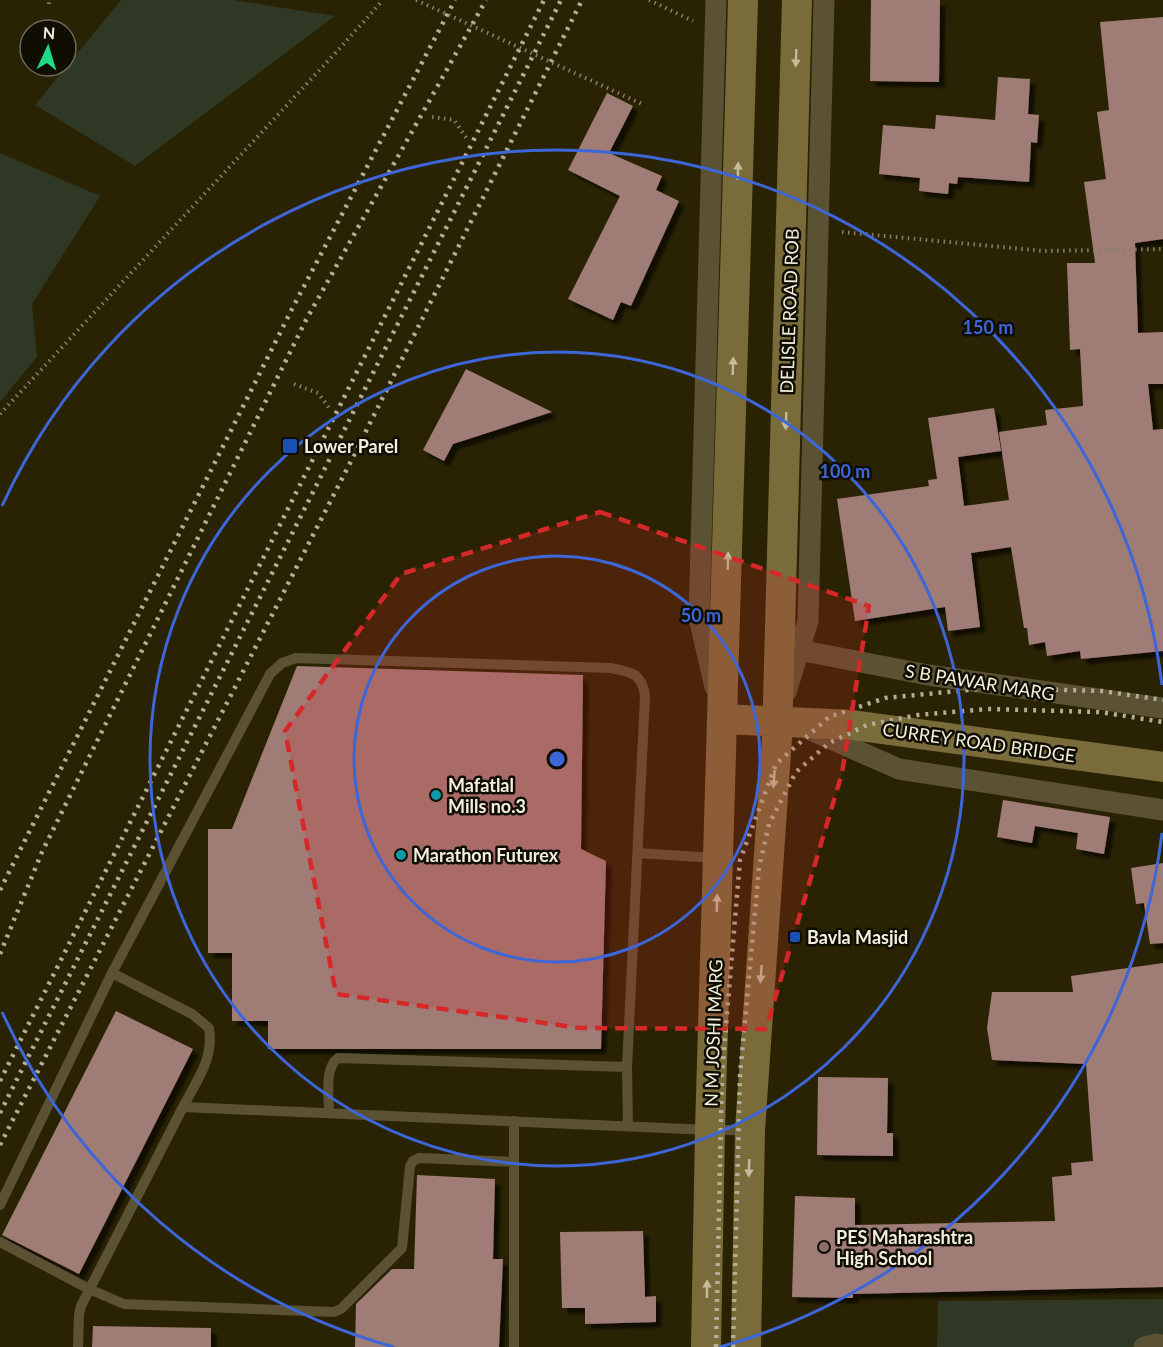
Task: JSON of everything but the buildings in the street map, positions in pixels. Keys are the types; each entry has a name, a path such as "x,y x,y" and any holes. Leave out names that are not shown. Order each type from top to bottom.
{"main road":[{"name":"N M JOSHI MARG","path":"706,1347 710,1130 743,0"},
{"name":"DELISLE ROAD ROB","path":"786,722 780,621 797,0"},
{"name":"CURREY ROAD BRIDGE","path":"723,719 852,725 1163,767"},
{"path":"746,1347 750,1130 786,722"}],"street":[{"path":"716,0 699,618 723,719"},
{"path":"824,0 808,621 799,650 786,722 900,769 1163,810"},
{"name":"S B PAWAR MARG","path":"799,650 928,675 1163,708"},
{"path":"1144,1347 1156,1344 1163,1346"}],"lane":[{"path":"0,1205 112,973 270,674 282,663 296,658 611,668 630,672 640,678 645,696 627,1067 628,1126"},
{"path":"638,853 719,858"},
{"path":"78,1347 79,1315 89,1289 209,1056 211,1042 209,1028 192,1014 112,973"},
{"path":"329,1112 330,1068 333,1061 338,1058 627,1067"},
{"path":"183,1107 750,1130"},
{"path":"514,1121 514,1347"},
{"path":"0,1242 89,1289 124,1304 334,1312 341,1309 402,1248 410,1166 413,1161 419,1158 514,1162"}],"path":[{"path":"0,414 317,74 383,0"},
{"path":"416,0 642,104"},
{"path":"649,0 715,32"},
{"path":"432,117 454,120 467,139"},
{"path":"818,230 1044,251 1163,249"},
{"path":"294,384 318,393 330,409"}],"highlighted area":[{"path":"600,512 869,606 842,773 766,1029 580,1028 336,994 285,731 401,574"}],"green space":[{"path":"121,0 233,0 335,16 135,166 35,105 57,78 78,78 78,52"},
{"path":"0,153 100,196 32,304 37,357 0,402"},
{"path":"1163,1299 1163,1347 937,1347 938,1301"}],"railway":[{"path":"0,890 292,309 455,0"},
{"path":"0,954 42,852 306,320 486,0"},
{"path":"0,1081 544,0"},
{"path":"0,1113 561,0"},
{"path":"0,1145 349,465 582,0"},
{"path":"716,1347 722,1073 740,860 776,764 829,717 885,698 989,688 1102,691 1163,700"},
{"path":"733,1347 740,1075 759,868 769,824 796,772 829,743 867,725 918,715 988,709 1100,712 1163,722"}],"place":[{"name":"Lower Parel","path":"290,446"},
{"name":"Mafatlal Mills no.3","path":"436,795"},
{"name":"Marathon Futurex","path":"401,855"},
{"name":"Bavla Masjid","path":"795,937"},
{"name":"PES Maharashtra High School","path":"824,1247"}]}
